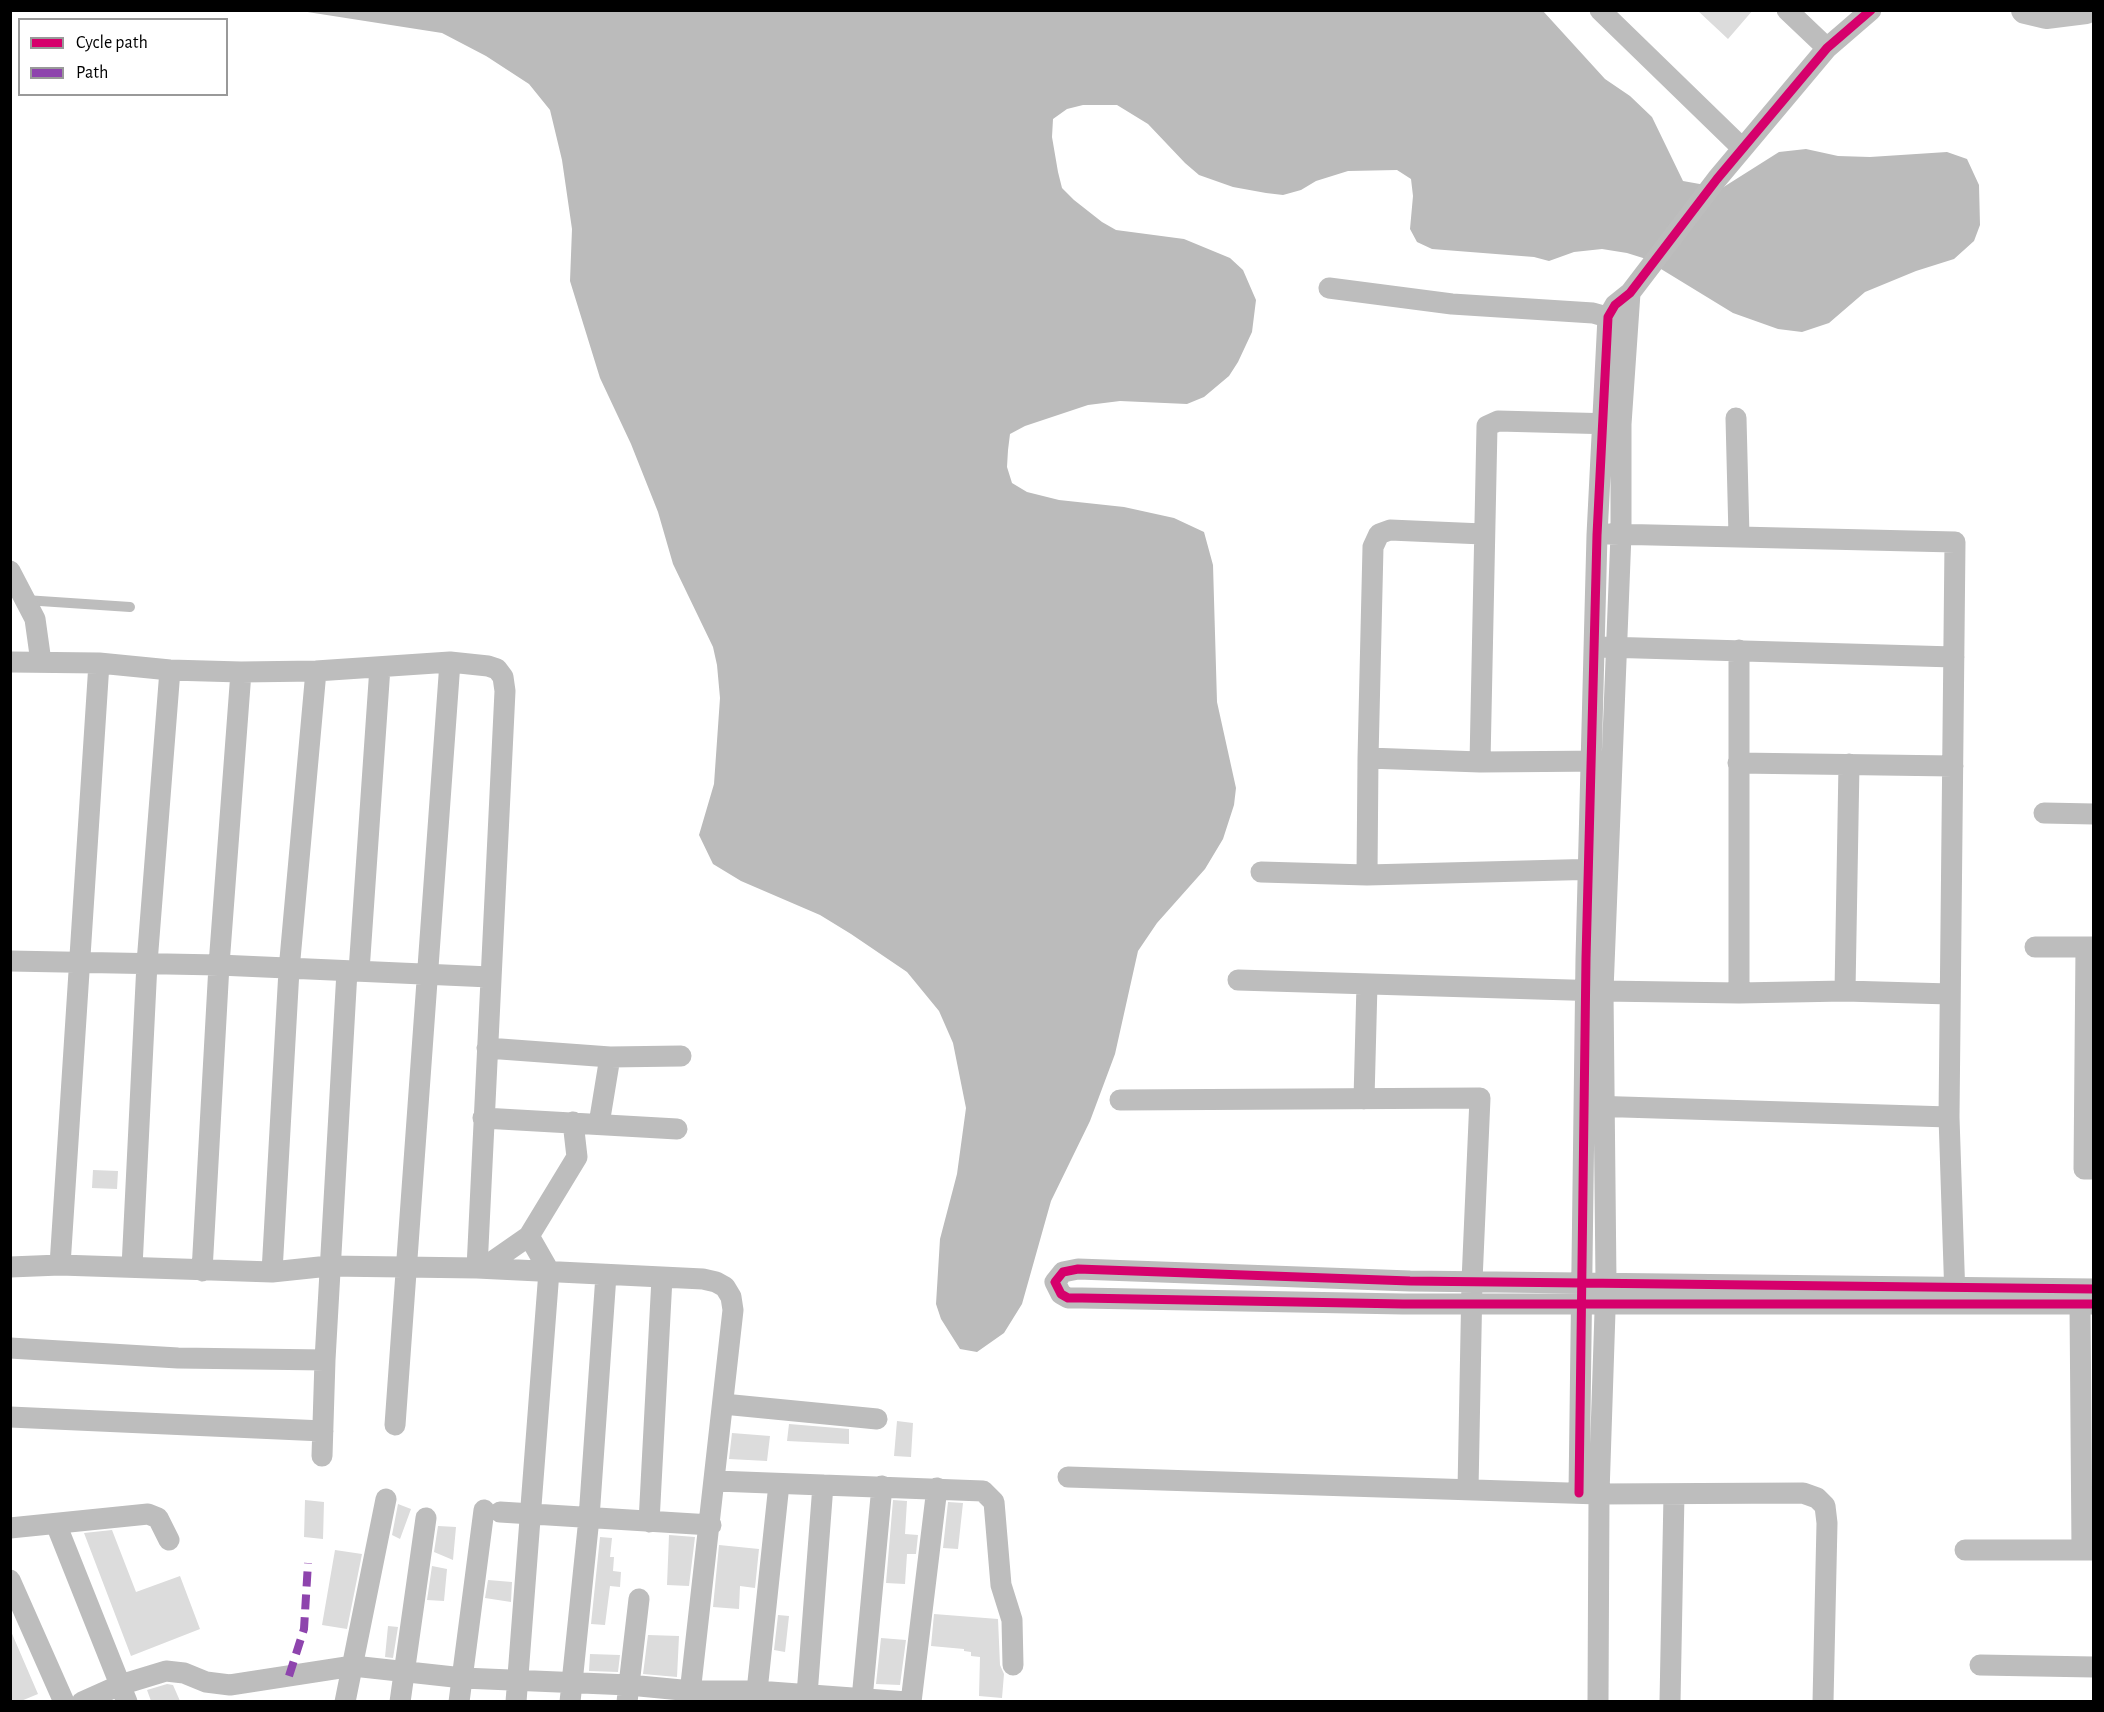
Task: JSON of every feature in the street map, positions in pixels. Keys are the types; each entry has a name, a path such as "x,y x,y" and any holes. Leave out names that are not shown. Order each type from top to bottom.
{"main road":[{"path":"2025,10 2046,15 2086,10"}],"street":[{"path":"1600,10 1742,148"},
{"path":"1787,10 1827,48"},
{"path":"1598,1701 1581,1281 1593,1106 1601,761 1595,647 1597,535 1611,424 1617,320 1630,293 1645,270 1742,148 1827,48 1871,10"},
{"path":"1329,288 1452,304 1593,313 1617,320"},
{"path":"1736,418 1739,536"},
{"path":"1480,762 1487,426 1498,421 1611,424"},
{"path":"1601,761 1617,647 1621,534 1611,424"},
{"path":"1367,875 1373,547 1379,534 1390,530 1483,534"},
{"path":"1597,535 1955,542 1949,1117 1954,1296"},
{"path":"10,571 35,619 42,662"},
{"path":"1595,647 1954,657"},
{"path":"1739,650 1739,993"},
{"path":"10,662 99,663 170,670 241,672 316,671 450,662 497,669 503,677 505,691 483,1118 480,1268"},
{"path":"395,1425 450,662"},
{"path":"60,1265 99,663"},
{"path":"322,1456 329,1266 380,667"},
{"path":"132,1267 147,963 170,670"},
{"path":"272,1272 289,970 316,671"},
{"path":"202,1271 219,965 241,672"},
{"path":"1368,758 1480,762 1601,761"},
{"path":"1738,763 1953,766"},
{"path":"1845,991 1848,764"},
{"path":"2044,813 2094,814"},
{"path":"1261,872 1367,875 1598,869"},
{"path":"2035,947 2090,947 2084,1169 2094,1169"},
{"path":"10,961 219,965 289,970 427,972 490,977"},
{"path":"1238,980 1594,991 1739,993 1845,991 1950,994"},
{"path":"1364,1099 1367,984"},
{"path":"487,1048 610,1057 681,1056"},
{"path":"599,1124 610,1057"},
{"path":"1120,1100 1480,1098 1472,1281 1468,1490"},
{"path":"1593,1106 1949,1117"},
{"path":"1589,1494 1606,1281 1593,1106"},
{"path":"483,1118 677,1129"},
{"path":"480,1268 530,1236 578,1157 573,1122"},
{"path":"517,1691 549,1272 530,1236"},
{"path":"10,1267 60,1265 272,1272 329,1266 407,1265 662,1278 716,1282 725,1287 731,1297 733,1310 691,1696"},
{"path":"1954,1296 1606,1281 1472,1281 1078,1269 1063,1272 1055,1281 1057,1290 1068,1298 1605,1303 1954,1296 2086,1297 2088,1550 1965,1550"},
{"path":"571,1692 589,1518 606,1275"},
{"path":"649,1522 662,1278"},
{"path":"10,1348 178,1358 325,1360"},
{"path":"723,1404 877,1419"},
{"path":"10,1417 323,1431"},
{"path":"1068,1477 1589,1494 1803,1493 1817,1498 1825,1506 1823,1701"},
{"path":"716,1481 982,1491 994,1502 1001,1585 1012,1620 1013,1665"},
{"path":"757,1691 779,1484"},
{"path":"807,1695 823,1485"},
{"path":"862,1699 882,1486"},
{"path":"82,1701 124,1693 166,1671 184,1673 206,1682 230,1685 353,1666 463,1678 517,1691 691,1696 757,1691 909,1701 937,1488"},
{"path":"1670,1701 1674,1494"},
{"path":"345,1701 386,1499"},
{"path":"459,1701 492,1511 711,1525"},
{"path":"10,1528 148,1514 158,1518 169,1540"},
{"path":"400,1701 426,1518"},
{"path":"56,1524 124,1693"},
{"path":"10,1580 64,1701"},
{"path":"628,1693 639,1599"},
{"path":"1980,1665 2094,1667"}],"lane":[{"path":"25,600 130,607"}],"shaded area":[{"path":"301,11 1543,11 1605,79 1630,96 1652,117 1683,181 1722,188 1779,152 1806,149 1838,156 1870,157 1947,152 1967,159 1979,185 1980,225 1974,241 1954,259 1916,271 1865,292 1829,323 1802,332 1778,329 1733,313 1643,258 1627,253 1602,249 1574,252 1549,261 1534,257 1432,249 1417,242 1410,229 1413,196 1411,179 1397,170 1348,171 1283,195 1266,193 1233,187 1199,175 1148,124 1117,105 1083,105 1067,109 1053,119 1052,137 1062,188 1074,200 1116,230 1184,239 1230,258 1243,270 1256,300 1252,332 1238,362 1229,376 1204,397 1187,404 1120,401 1088,405 1025,426 1010,434 1007,467 1012,483 1027,492 1059,500 1124,507 1174,518 1204,532 1213,565 1217,702 1236,788 1234,805 1223,839 1205,869 1157,923 1138,951 1115,1054 1090,1121 1051,1201 1022,1304 1004,1333 977,1352 960,1349 941,1319 936,1304 940,1239 957,1174 966,1108 953,1043 939,1011 907,972 851,934 820,915 741,881 713,864 699,835 714,784 720,698 717,665 713,647 673,564 658,512 631,444 600,378 570,281 572,229 562,160 550,110 529,84 486,56 442,33"}],"building":[{"path":"1697,10 1753,10 1728,39"},
{"path":"93,1170 118,1171 117,1189 92,1188"},
{"path":"897,1421 913,1423 911,1457 894,1456"},
{"path":"789,1424 849,1429 849,1444 787,1441"},
{"path":"732,1433 770,1436 767,1461 729,1459"},
{"path":"305,1500 324,1502 323,1539 304,1537"},
{"path":"893,1500 907,1501 905,1534 918,1535 916,1554 907,1554 905,1584 886,1583"},
{"path":"948,1502 963,1503 958,1549 943,1548"},
{"path":"398,1504 411,1509 400,1539 392,1535"},
{"path":"438,1526 456,1527 453,1560 434,1552"},
{"path":"112,1530 136,1592 180,1576 200,1629 131,1656 84,1533"},
{"path":"669,1535 695,1537 689,1586 667,1585"},
{"path":"600,1537 612,1538 610,1557 614,1557 613,1571 621,1572 620,1587 610,1586 605,1625 591,1624"},
{"path":"719,1545 759,1549 755,1588 740,1586 739,1609 713,1607"},
{"path":"335,1550 362,1554 347,1629 322,1625"},
{"path":"432,1566 447,1569 444,1601 427,1600"},
{"path":"488,1580 512,1582 511,1602 485,1598"},
{"path":"934,1614 998,1619 1000,1665 1004,1674 1002,1698 979,1696 980,1657 971,1656 971,1652 964,1651 964,1649 931,1646"},
{"path":"778,1615 789,1616 785,1652 774,1650"},
{"path":"388,1626 398,1627 393,1658 385,1657"},
{"path":"10,1629 38,1694 21,1701 10,1701"},
{"path":"648,1635 679,1636 677,1677 643,1674"},
{"path":"881,1638 906,1640 900,1685 876,1684"},
{"path":"590,1654 620,1655 618,1672 589,1671"},
{"path":"167,1684 173,1685 180,1701 151,1701 147,1690"}],"marked path":[{"path":"289,1676 304,1629 308,1563"}],"cycle path":[{"path":"1579,1493 1586,958 1597,535 1608,317 1615,305 1630,293 1717,179 1827,48 1871,10"},
{"path":"2094,1289 1410,1281 1078,1269 1063,1272 1055,1282 1061,1294 1068,1298 1403,1304 2094,1304"}]}
